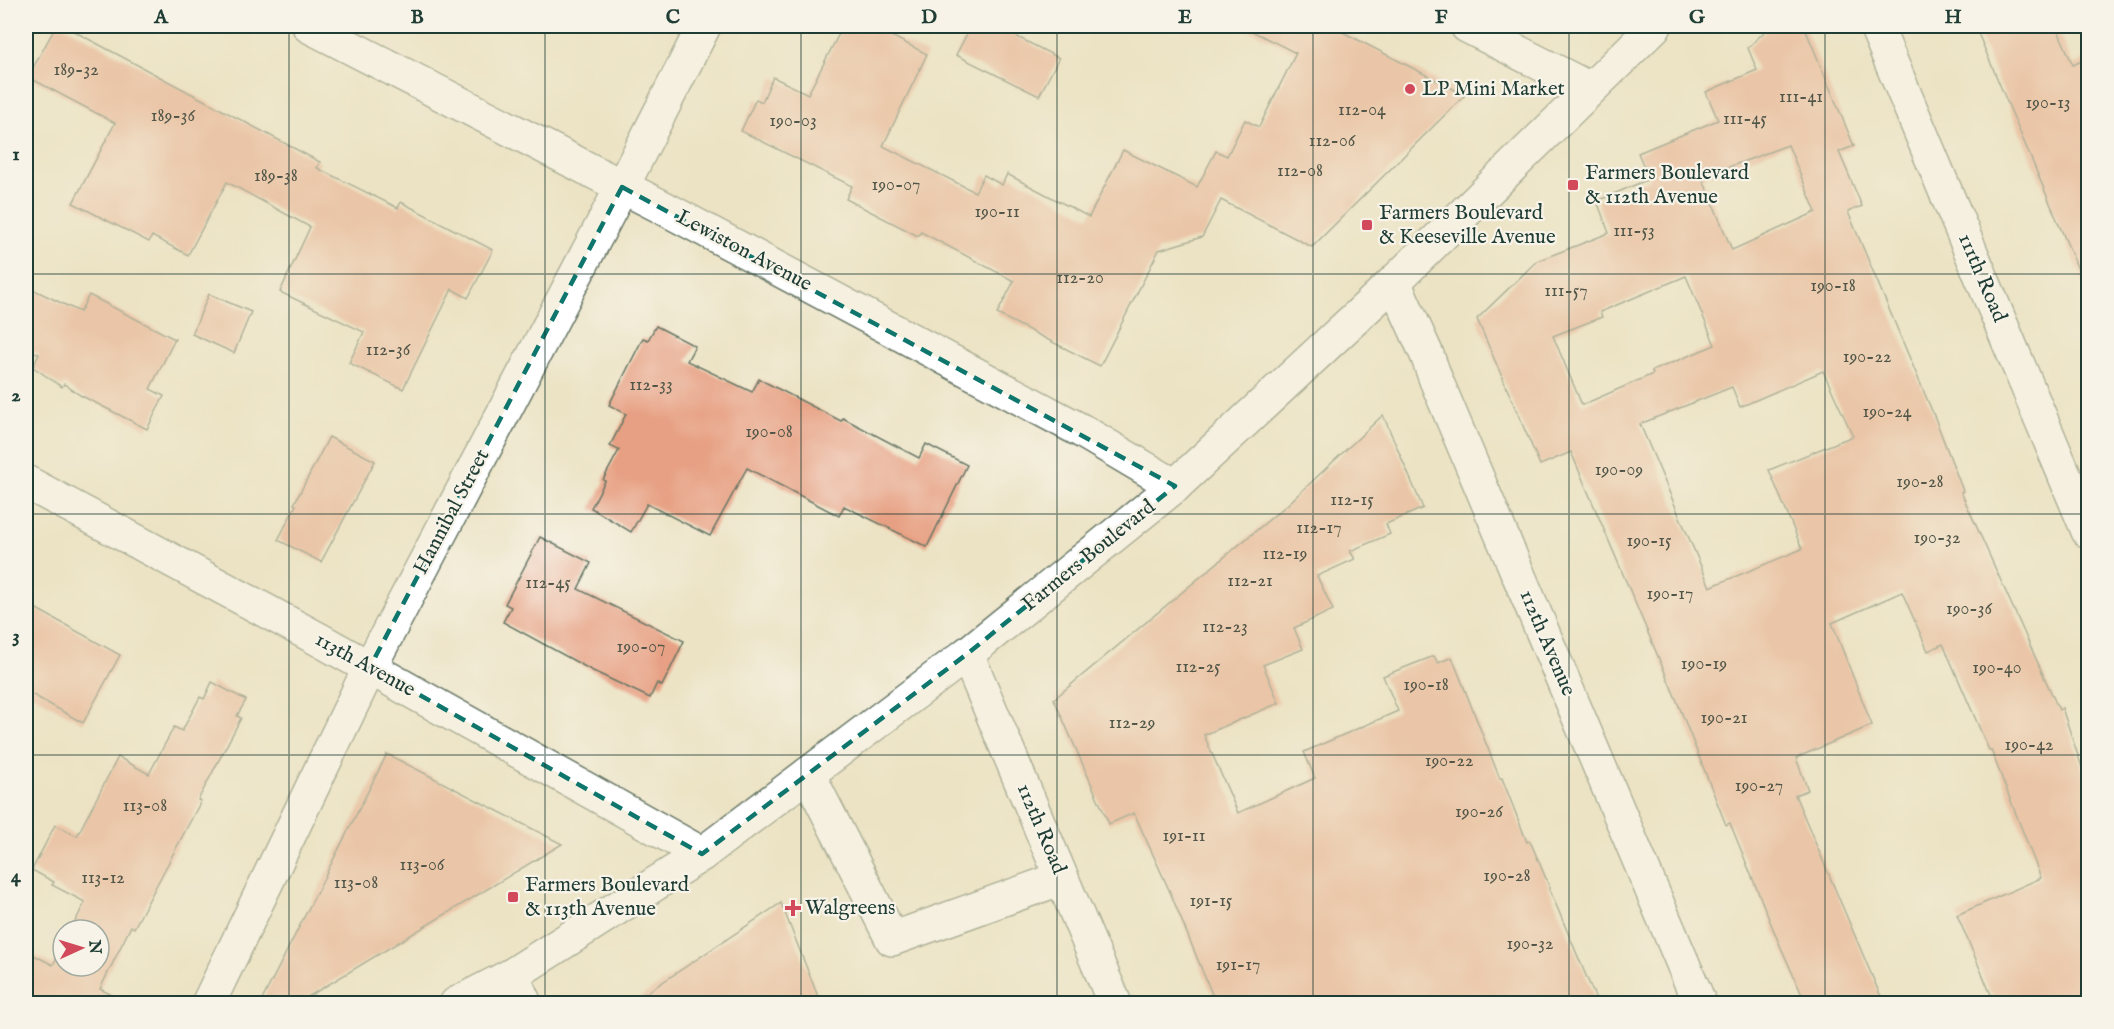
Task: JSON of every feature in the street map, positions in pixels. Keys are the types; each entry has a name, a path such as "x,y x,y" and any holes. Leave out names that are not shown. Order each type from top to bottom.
{"street":[{"name":"Lewiston Avenue","path":"309,26 622,187 1071,425 1175,486"},
{"name":"Hannibal Street","path":"208,1004 370,667 705,26"},
{"path":"1467,26 1590,89"},
{"name":"Farmers Boulevard","path":"456,1004 519,989 967,654 1175,486 1394,282 1655,26"},
{"name":"111th Road","path":"1876,26 2088,531"},
{"name":"112th Avenue","path":"1394,282 1427,355 1700,1004"},
{"name":"113th Avenue","path":"26,482 370,667 702,854"},
{"name":"112th Road","path":"967,654 1115,1004"},
{"path":"808,774 892,939 1062,878"}],"highlighted area":[{"path":"622,187 1175,486 967,654 702,854 370,667"}],"building":[{"path":"56,26 64,26 320,162 317,168 398,208 401,202 493,250 468,298 452,289 403,389 349,363 364,332 280,292 310,227 227,182 188,255 152,236 149,242 73,203 115,123 28,77"},
{"path":"843,26 872,26 927,54 883,146 975,192 984,175 1002,185 1007,174 1089,217 1123,150 1197,187 1216,151 1227,156 1245,120 1259,127 1296,53 1242,26 1331,26 1465,95 1312,247 1221,200 1202,237 1159,250 1100,366 997,314 1014,281 921,232 918,236 846,199 852,186 741,131 756,99 762,102 773,77 808,94"},
{"path":"971,26 996,26 1059,58 1039,96 956,55"},
{"path":"1770,26 1804,26 1854,146 1839,152 1862,206 1848,212 1935,418 1963,491 1961,492 2059,710 2062,708 2088,785 2088,1004 1995,1004 1957,915 2041,878 1991,750 1989,750 1943,644 1928,651 1902,592 1832,623 1872,725 1796,758 1808,790 1795,795 1884,1004 1806,1004 1730,823 1726,825 1677,701 1571,452 1540,465 1477,319 1537,261 1609,233 1597,201 1649,179 1638,153 1718,120 1706,92 1757,70 1748,48","holes":["1788,145 1816,212 1732,250 1702,177","1686,276 1715,345 1652,371 1653,374 1582,405 1553,336 1602,317 1600,312","1823,371 1853,436 1769,470 1802,549 1710,587 1640,424 1732,387 1740,407"]},
{"path":"1975,26 2056,26 2073,65 2088,58 2088,293"},
{"path":"26,286 80,312 89,295 175,339 150,389 164,396 147,429 80,395 64,384 62,387 33,367 39,354 26,348"},
{"path":"209,294 251,312 234,353 192,334"},
{"path":"656,326 695,346 687,361 752,392 759,379 841,421 843,418 919,458 926,444 967,465 927,547 844,506 839,516 747,468 710,536 647,504 631,532 591,508 619,450 610,446 626,414 609,405 643,338 648,340"},
{"path":"1383,415 1423,508 1386,524 1390,534 1350,551 1355,559 1317,576 1333,610 1294,628 1303,649 1263,665 1279,703 1204,735 1238,813 1315,778 1304,752 1398,711 1383,676 1434,656 1438,663 1452,657 1500,779 1502,778 1527,842 1530,841 1598,1004 1216,1004 1170,892 1134,813 1109,824 1054,699 1288,504"},
{"path":"329,437 375,461 321,562 278,540"},
{"path":"540,537 591,563 578,589 684,641 662,686 657,683 650,698 593,671 503,622 511,607 505,604"},
{"path":"26,603 120,655 83,723 26,691"},
{"path":"212,682 246,700 237,716 241,718 198,800 201,801 134,928 131,926 111,967 111,918 77,918 85,902 52,885 54,882 32,870 55,825 77,836 118,757 149,774 174,727 182,731 200,697 204,699"},
{"path":"387,754 562,844 296,1004 260,1004"},
{"path":"781,903 821,1004 630,1004"},
{"path":"26,951 51,964 51,978 105,978 100,989 129,1004 34,1004 35,1000 26,995"}],"place":[{"name":"LP Mini Market","path":"1410,89"},
{"name":"Farmers Boulevard & 112th Avenue","path":"1573,185"},
{"name":"Farmers Boulevard & Keeseville Avenue","path":"1367,225"},
{"name":"Farmers Boulevard & 113th Avenue","path":"513,897"},
{"name":"Walgreens","path":"793,908"}]}
